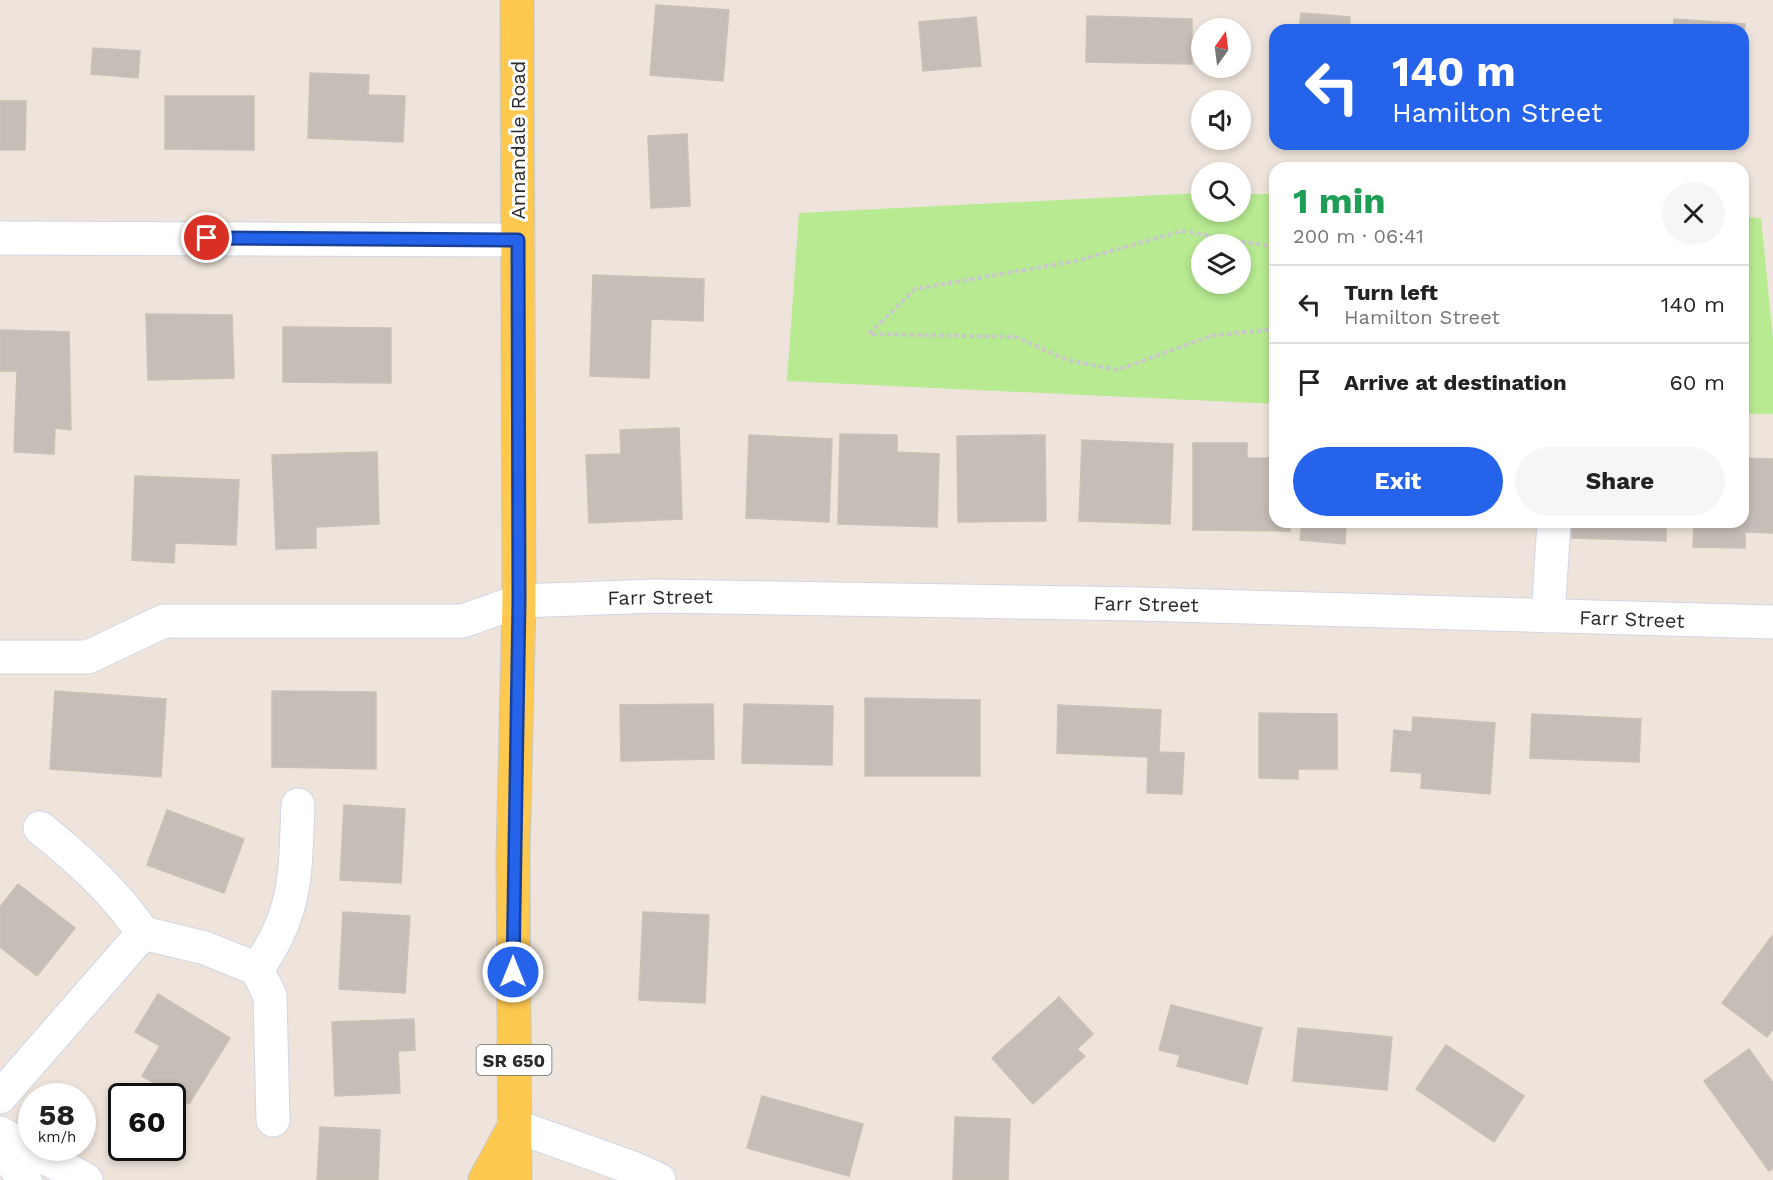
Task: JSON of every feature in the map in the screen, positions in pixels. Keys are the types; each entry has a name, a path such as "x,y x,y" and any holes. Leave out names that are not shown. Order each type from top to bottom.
{"main road":[{"name":"Annandale Road","path":"515,1180 513,856 519,601 517,0"},
{"path":"485,1180 515,1126"}],"street":[{"path":"0,238 518,240"},
{"path":"1548,616 1554,528"},
{"name":"Farr Street","path":"0,657 88,657 164,621 463,621 519,601 656,596 760,596 1773,622"},
{"path":"257,969 285,923 294,891 298,805"},
{"path":"40,828 72,854 121,901 143,933 205,948 257,969 270,996 273,1120"},
{"path":"0,1097 143,933"},
{"path":"515,1126 633,1168 659,1180"},
{"path":"0,1133 86,1180"},
{"path":"0,1148 25,1180"}],"path":[{"path":"1269,246 1182,231 1076,261 915,289 869,334 1016,337 1067,360 1118,370 1210,336 1269,330"}],"green space":[{"path":"1191,193 1191,222 1251,222 1251,194 1269,194 1269,404 787,381 799,213"},
{"path":"1749,217 1761,218 1773,339 1773,414 1749,414"}],"building":[{"path":"656,5 729,10 723,81 650,75"},
{"path":"1301,13 1350,17 1349,24 1300,24"},
{"path":"1087,16 1191,19 1191,64 1086,62"},
{"path":"976,17 981,66 923,71 919,22"},
{"path":"1674,19 1745,24 1674,24"},
{"path":"93,48 140,51 138,78 91,74"},
{"path":"310,73 369,75 368,95 405,96 403,142 308,138"},
{"path":"165,96 254,96 254,150 165,149"},
{"path":"0,101 26,101 25,150 0,150"},
{"path":"687,134 690,206 651,208 648,136"},
{"path":"593,275 704,279 703,321 651,319 649,378 590,376"},
{"path":"146,314 232,315 234,378 148,380"},
{"path":"283,327 391,328 391,383 283,382"},
{"path":"0,330 69,332 71,430 55,428 54,454 14,452 17,371 0,371"},
{"path":"679,428 682,519 589,523 586,455 621,454 620,430"},
{"path":"840,434 897,435 897,452 939,454 937,527 838,524"},
{"path":"749,435 832,439 829,522 746,518"},
{"path":"1045,435 1046,521 958,522 957,436"},
{"path":"1082,440 1173,444 1170,524 1079,521"},
{"path":"1193,443 1247,443 1247,458 1269,458 1269,528 1290,528 1290,531 1193,530"},
{"path":"377,452 379,524 316,527 316,548 276,549 272,455"},
{"path":"1749,458 1773,459 1773,533 1745,532 1745,548 1693,547 1694,528 1749,528"},
{"path":"135,476 239,480 236,545 175,543 174,563 132,560"},
{"path":"1301,528 1346,528 1345,544 1300,540"},
{"path":"1572,528 1666,528 1666,541 1572,538"},
{"path":"55,691 166,699 161,777 50,769"},
{"path":"272,691 376,692 376,769 272,767"},
{"path":"865,698 980,700 980,776 865,776"},
{"path":"713,704 714,759 621,761 620,705"},
{"path":"744,704 833,706 832,765 742,763"},
{"path":"1058,705 1161,710 1159,752 1184,753 1182,794 1147,793 1148,757 1057,753"},
{"path":"1259,713 1337,714 1337,769 1298,769 1298,779 1259,778"},
{"path":"1532,714 1641,719 1639,762 1530,758"},
{"path":"1413,717 1495,723 1490,794 1421,788 1422,773 1391,771 1394,730 1412,732"},
{"path":"344,805 405,809 401,883 340,880"},
{"path":"167,810 244,839 224,893 147,865"},
{"path":"18,884 75,928 37,976 0,947 0,907"},
{"path":"343,912 410,916 405,993 339,989"},
{"path":"643,912 709,915 705,1003 639,1000"},
{"path":"1772,936 1773,1029 1767,1037 1722,1003"},
{"path":"158,994 230,1038 189,1104 186,1102 186,1083 154,1083 142,1076 160,1046 135,1032"},
{"path":"1059,997 1093,1034 1077,1049 1085,1056 1033,1104 992,1058"},
{"path":"1171,1005 1262,1028 1247,1084 1177,1066 1180,1055 1159,1050"},
{"path":"414,1019 415,1050 398,1051 400,1093 335,1096 332,1022"},
{"path":"1298,1028 1392,1037 1387,1090 1293,1081"},
{"path":"1446,1045 1524,1096 1494,1142 1416,1089"},
{"path":"1749,1049 1773,1083 1773,1168 1769,1171 1704,1081"},
{"path":"762,1096 863,1124 849,1176 747,1148"},
{"path":"955,1117 1010,1119 1008,1180 953,1180"},
{"path":"320,1127 380,1130 378,1180 317,1180"}],"route":[{"path":"207,238 518,240 519,601 513,856 513,972"}]}
